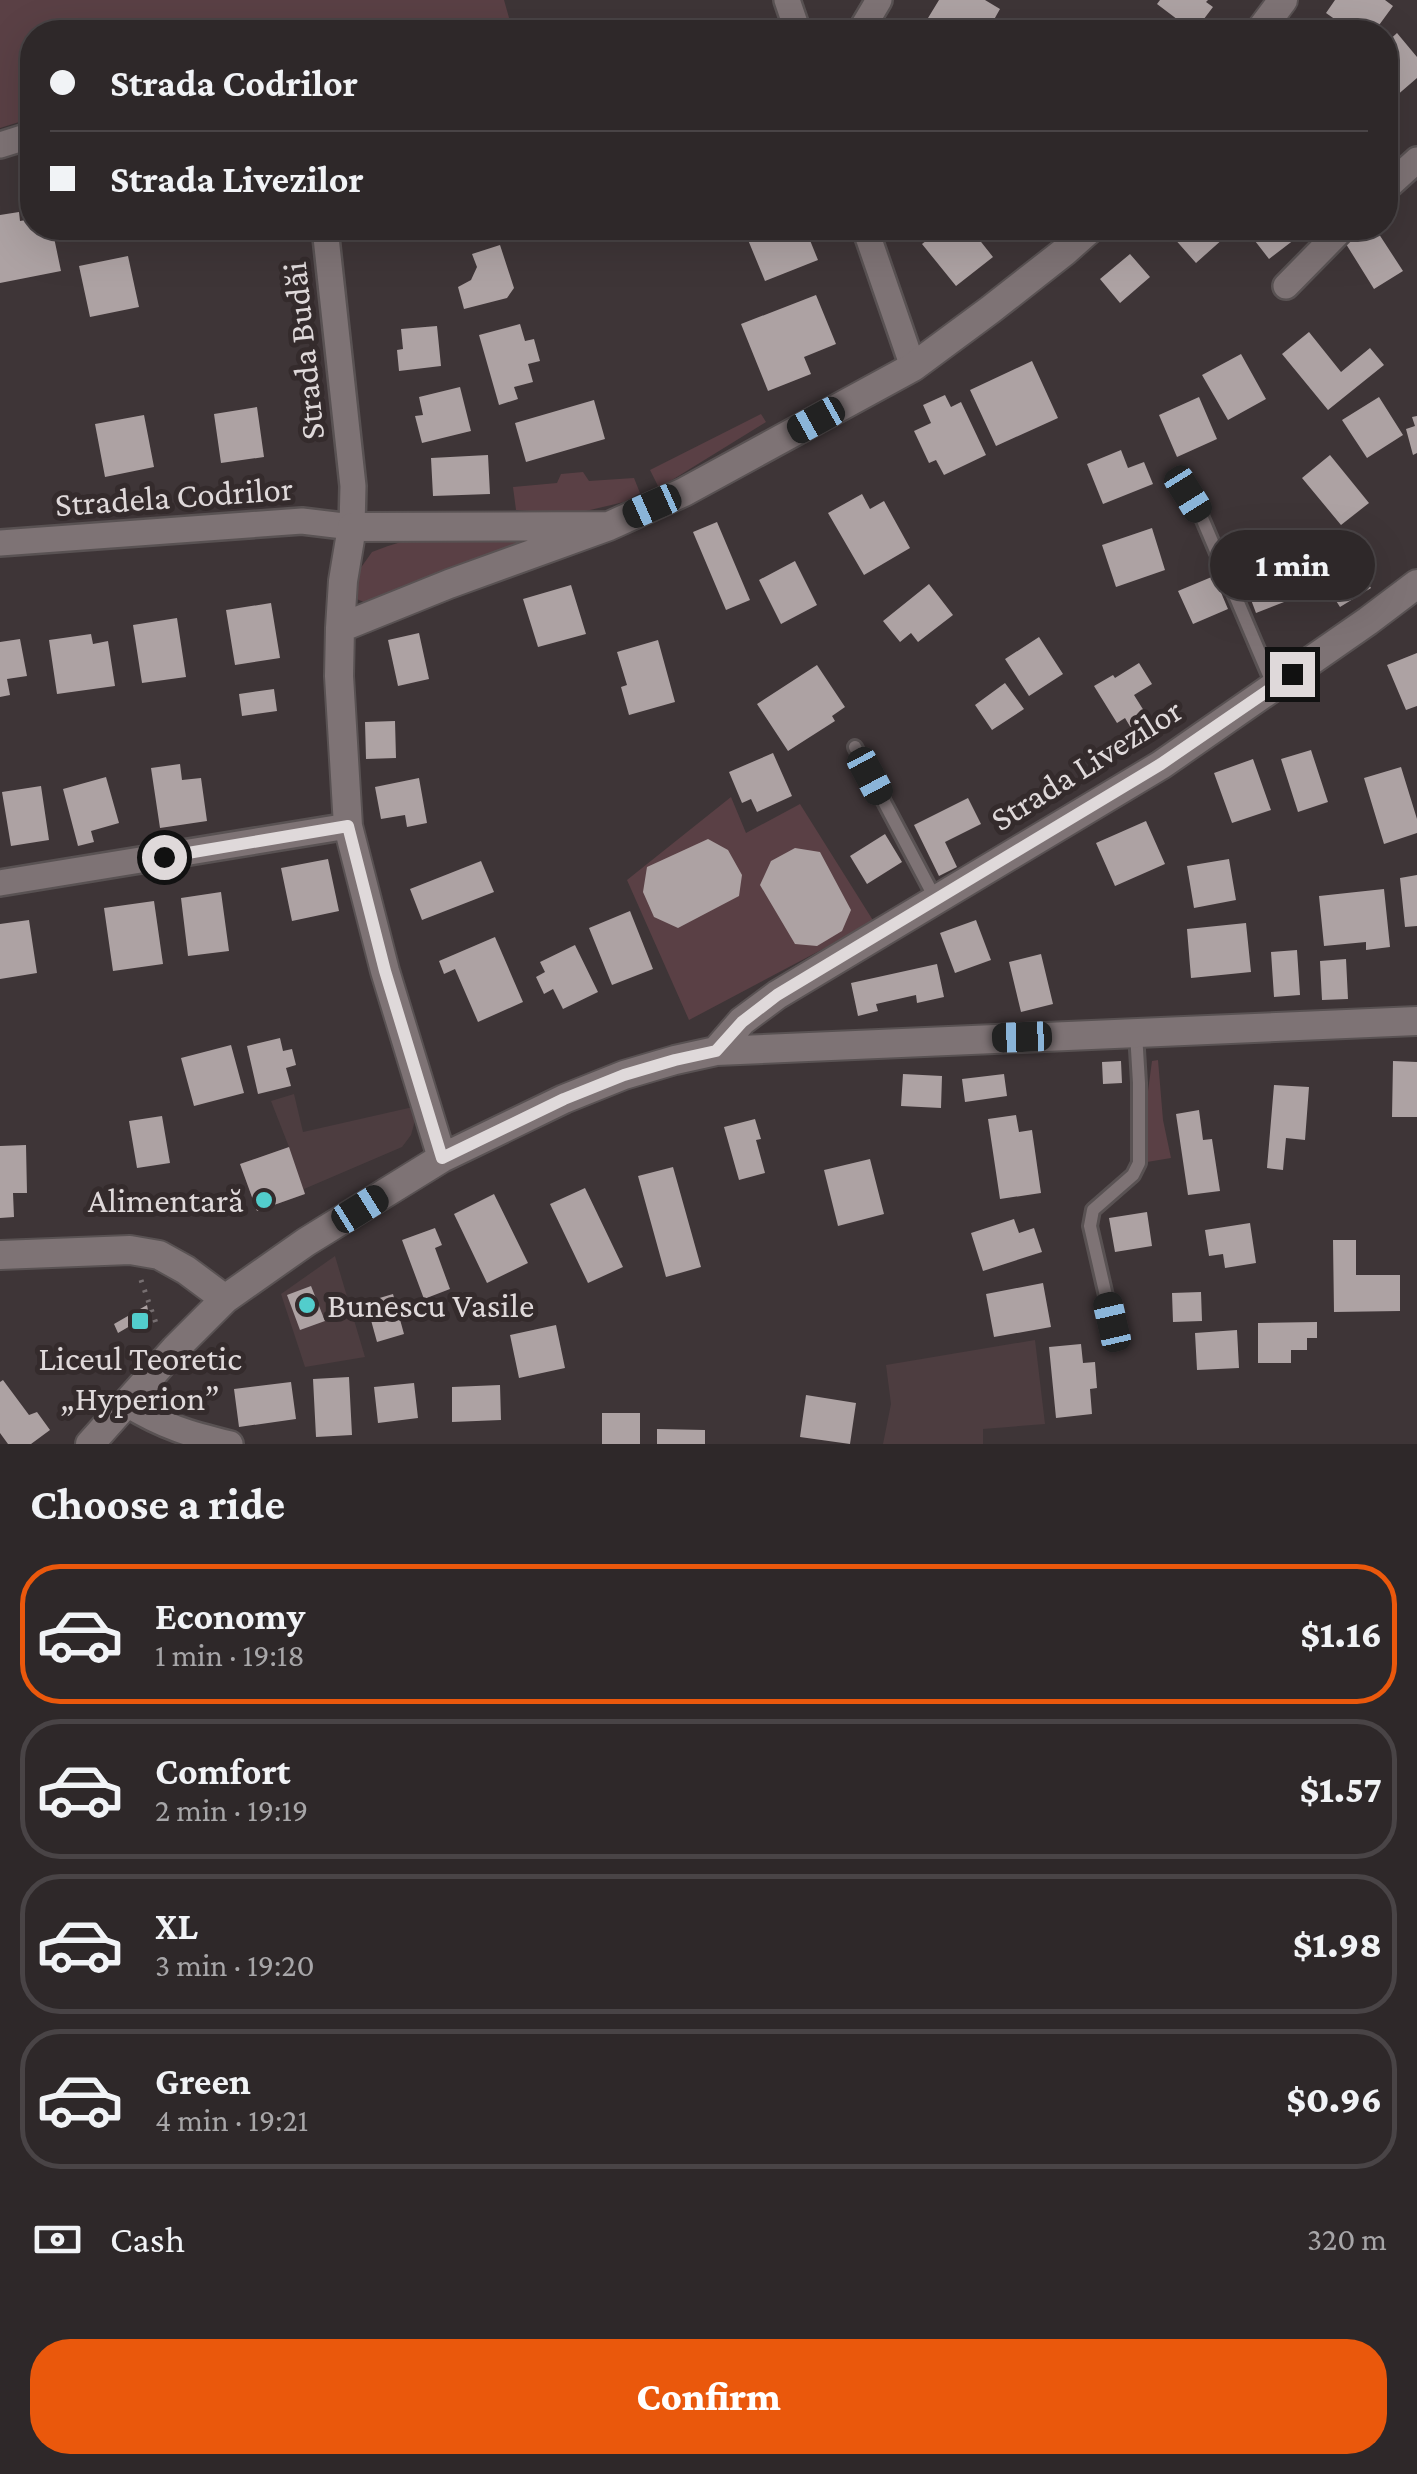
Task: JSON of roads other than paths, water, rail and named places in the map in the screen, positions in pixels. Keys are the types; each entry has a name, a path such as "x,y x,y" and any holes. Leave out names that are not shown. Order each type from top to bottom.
{"street":[{"path":"1398,178 1417,160"},
{"name":"Strada Budăi","path":"326,240 354,486 352,527"},
{"path":"869,240 913,367"},
{"path":"340,628 609,526 684,492 913,367 1078,240"},
{"path":"1286,286 1331,240"},
{"name":"Stradela Codrilor","path":"0,543 302,521 352,527"},
{"path":"442,1158 385,971 348,826 340,628 342,582 352,527 609,526"},
{"name":"Strada Livezilor","path":"716,1051 742,1022 777,995 1161,764 1417,584"},
{"path":"0,883 348,826"},
{"path":"90,1444 225,1299 306,1242 442,1158 564,1099 624,1075 716,1051 1417,1021"},
{"path":"0,1254 130,1250 159,1255 225,1299"},
{"path":"128,1404 156,1422 230,1444"}],"lane":[{"path":"1188,494 1199,511 1274,687"},
{"path":"854,747 936,900"},
{"path":"1112,1322 1090,1226 1093,1210 1134,1176 1139,1163 1136,1033"}],"place":[{"name":"Alimentară","path":"264,1200"},
{"name":"Bunescu Vasile","path":"307,1305"},
{"name":"Liceul Teoretic „Hyperion”","path":"140,1321"}]}
